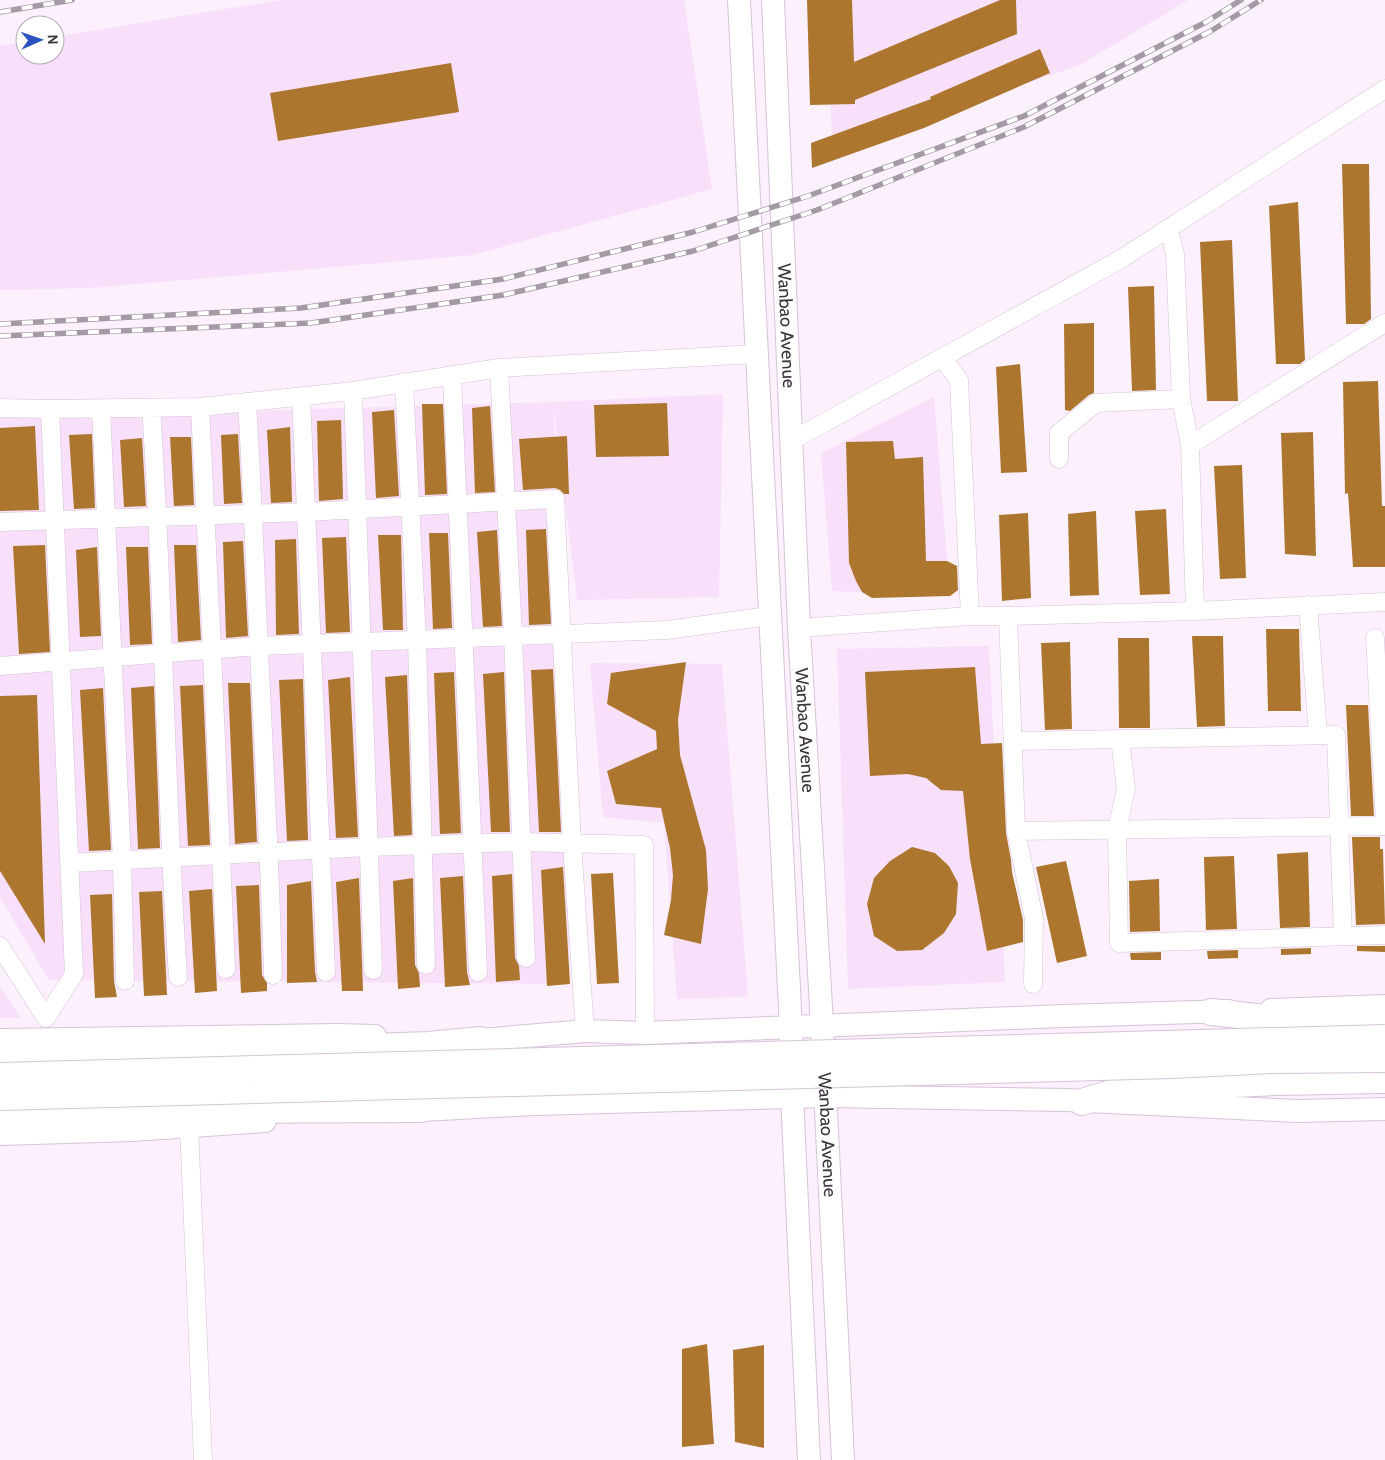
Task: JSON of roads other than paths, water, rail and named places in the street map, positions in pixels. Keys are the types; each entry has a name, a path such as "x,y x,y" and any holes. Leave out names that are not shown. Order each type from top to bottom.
{"highway":[{"path":"1211,1012 1312,1023 1385,1022"},
{"path":"0,1076 1385,1038"},
{"path":"0,1060 429,1045 480,1040"},
{"path":"0,1096 1173,1065 1272,1060 1385,1059"},
{"path":"1082,1102 1124,1090 1276,1082 1385,1080"},
{"path":"0,1111 421,1109"}],"main road":[{"name":"Wanbao Avenue","path":"739,0 791,1028 792,1096 809,1460"},
{"name":"Wanbao Avenue","path":"773,0 799,628 826,1096 843,1460"},
{"path":"0,1040 338,1035 480,1040 585,1031 645,1033 1385,1006"},
{"path":"0,1134 132,1130 421,1109 792,1096 1057,1099 1082,1102 1298,1111 1385,1109"}],"street":[{"path":"791,441 1121,259 1385,89"},
{"path":"1169,229 1175,254 1181,399 1190,446 1195,611"},
{"path":"1190,446 1385,323"},
{"path":"0,408 101,409 200,407 353,390 499,368 756,354"},
{"path":"942,358 959,380 970,616"},
{"path":"499,368 513,636 526,958"},
{"path":"452,375 478,972"},
{"path":"404,382 417,641 426,966"},
{"path":"353,390 373,970"},
{"path":"300,396 326,972"},
{"path":"1059,459 1059,433 1096,403 1181,399"},
{"path":"246,402 254,514 270,853 273,975"},
{"path":"200,407 226,969"},
{"path":"151,408 158,517 170,858 178,977"},
{"path":"0,946 46,1018 74,974 71,863 50,409"},
{"path":"101,409 122,860 125,981"},
{"path":"0,522 357,510 556,499 572,844 585,1031"},
{"path":"799,628 970,616 1195,611 1385,602"},
{"path":"1308,605 1318,735"},
{"path":"0,666 259,646 667,630 769,616"},
{"path":"1008,616 1016,831 1034,919 1034,984"},
{"path":"1375,638 1385,820"},
{"path":"1014,741 1336,735 1343,936"},
{"path":"1120,739 1126,789 1117,830 1119,943 1385,935"},
{"path":"1016,831 1385,826"},
{"path":"71,863 423,845 521,842 644,845 645,1033"},
{"path":"189,1126 203,1460"}],"railway":[{"path":"0,12 72,0"},
{"path":"0,324 301,308 503,279 693,232 808,196 1024,116 1206,22 1241,0"},
{"path":"0,336 311,323 503,295 693,251 817,210 1024,127 1211,31 1261,0"}]}
